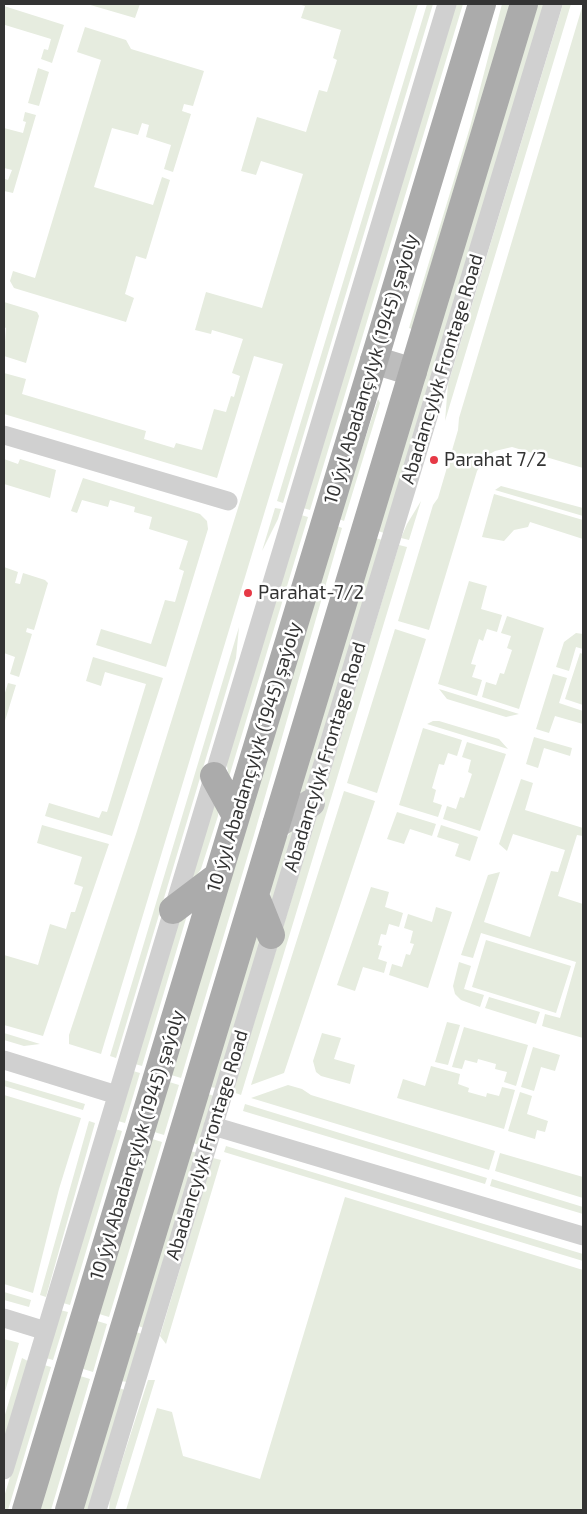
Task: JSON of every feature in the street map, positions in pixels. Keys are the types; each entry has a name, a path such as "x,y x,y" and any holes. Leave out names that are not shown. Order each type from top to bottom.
{"main road":[{"name":"10 ýyl Abadançylyk (1945) şaýoly","path":"26,1510 482,4"},
{"path":"68,1510 524,4"},
{"path":"374,360 413,372"},
{"path":"214,776 236,816"},
{"path":"276,825 311,803"},
{"path":"173,910 218,876"},
{"path":"255,895 271,935"}],"street":[{"path":"4,1470 447,4"},
{"name":"Abadancylyk Frontage Road","path":"97,1510 552,4"},
{"path":"4,435 228,501"},
{"path":"4,1060 117,1095"},
{"path":"213,1126 583,1236"},
{"path":"4,1318 46,1331"}],"shaded area":[{"path":"87,4 140,4 135,18"},
{"path":"297,4 418,4 101,1054 69,1044 69,1035 137,831 283,364 254,356 217,478 4,414 4,373 26,379 22,394 146,431 144,439 174,448 176,443 202,450 214,409 226,412 231,396 234,397 240,376 232,373 243,339 212,330 211,334 195,330 206,292 262,308 303,174 261,161 256,175 241,171 257,117 306,132 319,90 327,92 337,60 333,58 341,30 301,18 305,6"},
{"path":"427,4 433,4 283,503 277,501"},
{"path":"455,4 463,4 310,510 303,508"},
{"path":"502,4 511,4 412,329 409,328 470,127"},
{"path":"537,4 544,4 384,533 378,531"},
{"path":"563,4 571,4 445,421 448,384"},
{"path":"583,4 583,468 512,447 495,451 488,455 477,471 429,630 398,621 433,505 438,498 458,430 459,418"},
{"path":"4,6 64,25 52,63 41,59 44,49 48,50 51,39 5,25 4,27"},
{"path":"85,27 126,40 131,49 204,71 193,106 184,104 182,111 191,114 173,172 164,169 171,145 146,137 149,125 142,123 138,135 112,128 94,187 153,205 162,177 170,180 146,259 136,256 125,294 134,298 126,322 14,288 10,281 13,271 35,278 101,60 77,52"},
{"path":"38,68 49,72 39,106 28,103"},
{"path":"25,112 36,115 13,193 4,191 5,179 8,180 12,170 4,168 4,128 23,133 26,122 23,121"},
{"path":"4,302 37,312 39,316 26,363 4,356 6,328 4,327"},
{"path":"378,399 380,403 344,521 339,519"},
{"path":"4,459 18,464 20,459 56,470 50,498 4,484"},
{"path":"83,478 200,514 207,521 208,529 166,667 96,645 101,629 151,644 165,600 175,602 184,571 179,569 188,541 149,529 152,517 134,512 135,507 110,500 108,507 82,500 77,513 71,511"},
{"path":"501,486 583,508 583,516 495,490"},
{"path":"494,494 583,520 583,539 530,522 528,527 514,530 504,541 482,537"},
{"path":"421,501 409,540 401,538 407,524"},
{"path":"275,508 281,509 262,551"},
{"path":"301,515 308,517 229,777 226,761"},
{"path":"337,526 342,528 254,835 181,1078 168,1074"},
{"path":"376,538 382,540 305,793 296,803"},
{"path":"399,545 407,547 241,1095 233,1092"},
{"path":"4,567 18,572 15,583 20,584 23,573 45,580 48,583 34,630 27,628 26,632 32,634 19,677 10,674 15,657 4,653"},
{"path":"469,581 487,586 481,609 502,615 497,632 487,629 483,641 479,639 471,664 476,665 472,677 482,680 477,696 438,684"},
{"path":"507,616 544,628 519,709 482,697 486,682 496,685 500,673 504,674 512,650 507,648 511,636 501,633"},
{"path":"239,627 236,658 116,1058 110,1056"},
{"path":"395,629 426,639 377,793 347,783"},
{"path":"576,633 583,634 583,649 576,647 569,671 556,667 564,642"},
{"path":"580,653 583,654 583,705 565,699"},
{"path":"93,657 163,678 112,836 45,816 49,803 99,818 102,811 107,812 146,684 105,672 101,686 86,681"},
{"path":"553,674 567,678 559,703 583,711 583,724 555,716 549,733 536,729"},
{"path":"8,683 16,685 4,724 4,696"},
{"path":"439,689 519,714 506,717 447,699"},
{"path":"439,721 499,739 508,749 427,724"},
{"path":"423,728 462,740 457,756 448,753 444,765 439,764 432,788 436,790 433,802 442,805 438,817 399,805"},
{"path":"534,737 572,748 570,756 544,748 538,768 526,764"},
{"path":"467,742 506,754 480,831 443,819 447,806 456,809 460,797 464,798 472,774 468,772 471,760 462,757"},
{"path":"521,779 533,783 525,810 583,828 583,836 577,835 558,896 583,904 583,1038 542,1026 545,1014 560,1018 576,962 481,933 473,958 461,955 488,875 500,872 484,922 530,937 551,871 558,872 565,850 513,834 507,851 499,844"},
{"path":"344,791 375,801 284,1073 251,1085"},
{"path":"215,798 219,808 218,816 201,869 189,886"},
{"path":"397,812 436,824 432,836 410,829 404,844 387,839"},
{"path":"42,825 109,844 43,1036 4,1025 4,955 38,965 50,924 66,929 71,912 75,912 83,887 74,884 82,857 37,843"},
{"path":"441,825 478,837 470,861 455,856 459,844 437,837"},
{"path":"295,826 271,907 270,888 286,838"},
{"path":"371,887 389,892 385,907 403,913 399,927 389,924 386,935 381,934 378,945 382,946 378,959 387,962 384,973 363,967 355,991 337,985"},
{"path":"436,907 452,912 428,988 389,975 392,964 402,967 406,954 410,955 414,944 410,943 413,931 404,928 408,914 432,922"},
{"path":"188,912 142,1066 135,1064 178,924"},
{"path":"258,928 259,945 216,1088 210,1087"},
{"path":"486,940 571,966 556,1013 472,987"},
{"path":"459,962 471,966 464,989 484,995 480,1007 461,1000 455,994 453,986"},
{"path":"489,997 540,1012 536,1024 485,1008"},
{"path":"447,1022 460,1025 448,1065 435,1062"},
{"path":"464,1027 528,1045 516,1086 504,1082 507,1072 495,1069 496,1064 478,1059 477,1063 465,1060 462,1069 452,1067"},
{"path":"4,1033 40,1044 24,1046 4,1040"},
{"path":"322,1033 341,1038 334,1059 355,1065 350,1084 321,1076 316,1072 313,1061"},
{"path":"533,1047 560,1055 555,1071 541,1067 534,1091 521,1087"},
{"path":"431,1066 460,1074 458,1084 469,1088 468,1092 486,1097 487,1093 499,1096 502,1087 515,1090 504,1129 397,1098 403,1079 425,1086"},
{"path":"133,1071 140,1073 125,1123 118,1121"},
{"path":"4,1080 85,1104 83,1110 4,1086"},
{"path":"166,1081 179,1085 164,1135 151,1131"},
{"path":"288,1085 302,1089 311,1095 495,1151 489,1170 251,1098"},
{"path":"520,1092 532,1096 527,1114 548,1121 545,1132 537,1130 535,1139 508,1131"},
{"path":"208,1094 214,1096 199,1145 193,1143"},
{"path":"4,1095 81,1118 59,1189 33,1293 4,1284"},
{"path":"245,1104 487,1178 485,1184 243,1111"},
{"path":"89,1121 95,1123 46,1297 40,1295"},
{"path":"115,1129 122,1131 70,1305 63,1303"},
{"path":"149,1138 162,1142 109,1317 96,1313"},
{"path":"226,1146 583,1254 583,1261 224,1152"},
{"path":"191,1151 197,1153 144,1328 138,1326"},
{"path":"500,1153 583,1177 583,1198 495,1171"},
{"path":"213,1158 221,1160 166,1344 160,1336"},
{"path":"492,1179 583,1207 583,1214 490,1186"},
{"path":"345,1197 583,1270 583,1510 126,1510 157,1408 172,1412 183,1456 260,1479"},
{"path":"4,1292 31,1300 29,1307 4,1300"},
{"path":"60,1310 68,1312 53,1360 46,1358"},
{"path":"94,1320 107,1324 93,1372 80,1368"},
{"path":"136,1332 142,1334 127,1382 121,1381"},
{"path":"4,1339 19,1343 4,1395"},
{"path":"22,1358 28,1361 4,1441 4,1418"},
{"path":"44,1365 51,1367 8,1510 4,1510 4,1497"},
{"path":"77,1375 90,1379 51,1510 37,1510"},
{"path":"148,1380 155,1380 115,1510 109,1510 110,1498"},
{"path":"119,1388 125,1390 88,1510 82,1510"}],"place":[{"name":"Parahat 7/2","path":"434,460"},
{"name":"Parahat-7/2","path":"248,593"}]}
